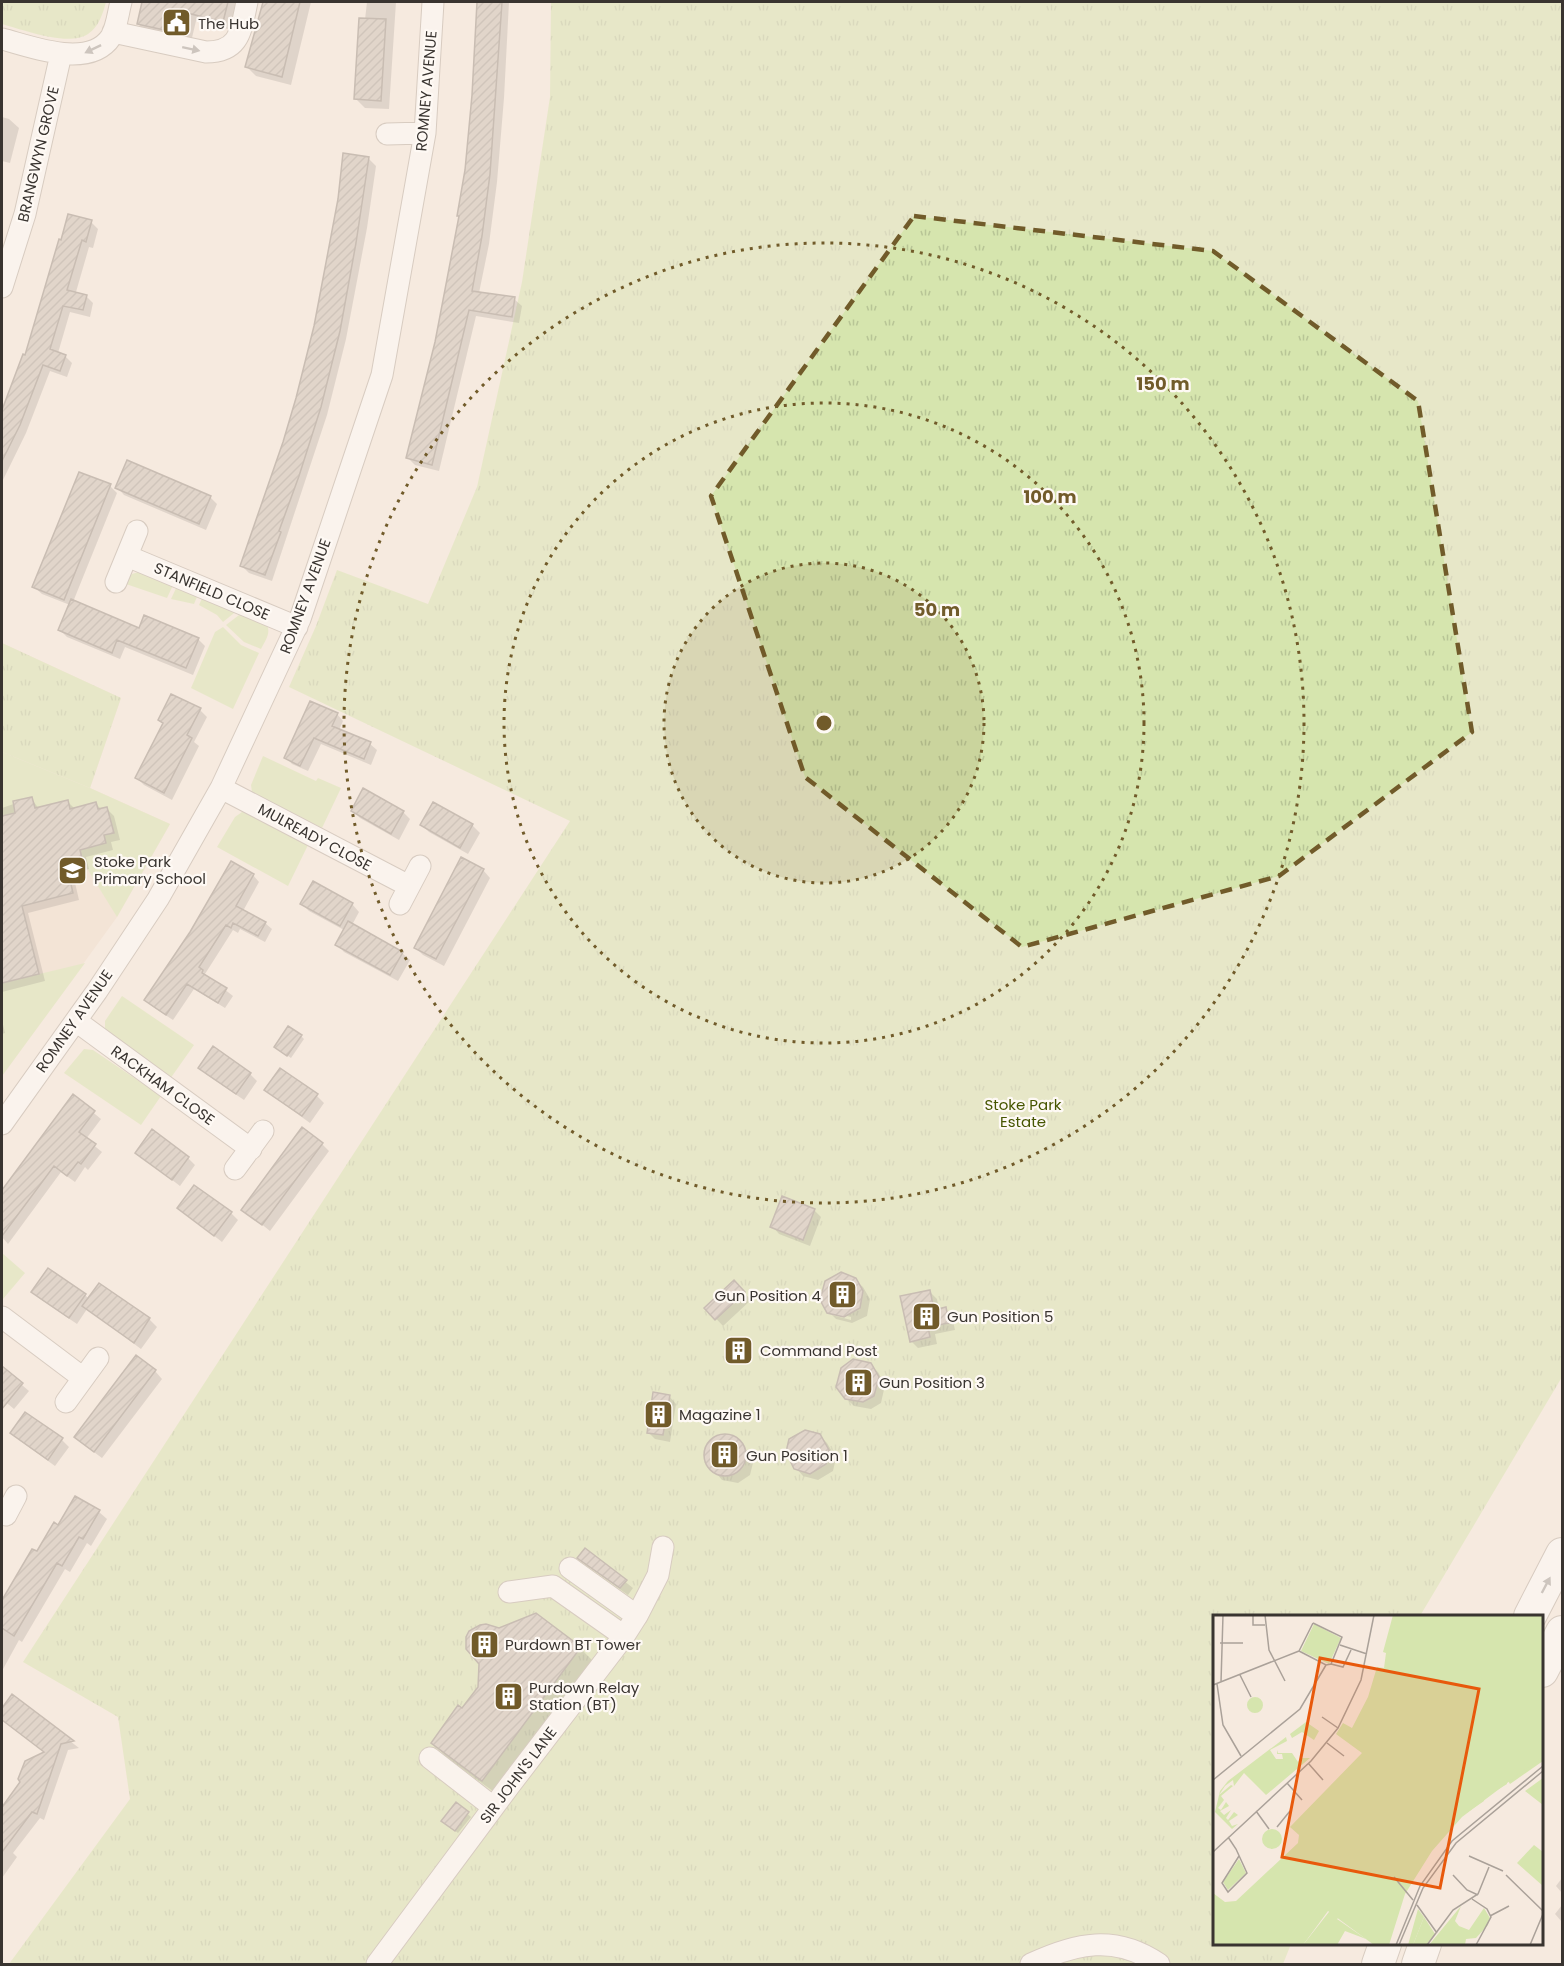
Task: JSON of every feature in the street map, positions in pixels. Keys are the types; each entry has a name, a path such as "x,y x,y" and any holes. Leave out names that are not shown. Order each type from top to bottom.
{"highway":[{"path":"1531,1615 1563,1554"},
{"path":"1543,1669 1563,1632"},
{"path":"1378,1965 1385,1945"},
{"path":"1418,1965 1425,1945"}],"street":[{"path":"2,39 61,54 86,53 108,41 113,32 121,2"},
{"path":"113,32 206,52 217,51 232,45 237,40 247,2"},
{"name":"ROMNEY AVENUE","path":"2,1124 76,1021 158,899 222,788 297,627 382,375 425,133 433,2"},
{"name":"BRANGWYN GROVE","path":"2,287 25,214 61,54"},
{"path":"387,134 425,133"},
{"path":"116,582 137,531"},
{"name":"STANFIELD CLOSE","path":"127,556 297,627"},
{"name":"MULREADY CLOSE","path":"222,788 404,895 420,866"},
{"name":"RACKHAM CLOSE","path":"76,1021 250,1149"},
{"path":"235,1170 263,1131"},
{"path":"2,1317 83,1378"},
{"path":"66,1401 99,1358"},
{"path":"2,1512 6,1515 16,1496"},
{"name":"SIR JOHN'S LANE","path":"377,1965 493,1807 624,1636 658,1575 663,1547"},
{"path":"570,1568 637,1616"},
{"path":"509,1592 553,1586 624,1636"},
{"path":"430,1758 493,1807"},
{"path":"1031,1965 1082,1946 1107,1944 1127,1948 1159,1965"}],"highlighted area":[{"path":"914,216 1213,251 1418,401 1472,732 1279,876 1022,947 805,777 711,496"}],"shaded area":[{"name":"Stoke Park Primary School","path":"2,643 121,698 90,788 170,824 117,917 2,1076"}],"green space":[{"path":"2,2 106,2 100,20 92,31 79,38 69,39 46,36 2,24"},
{"name":"Stoke Park Estate","path":"551,2 1562,2 1562,1377 1421,1615 1213,1615 1213,1945 1291,1945 1283,1964 9,1964 130,1799 118,1717 23,1662 570,821 289,687 316,626 337,570 428,604 477,487 522,282 550,97"},
{"path":"142,571 174,583 167,598 123,583 132,574"},
{"path":"178,584 199,592 194,604 171,599"},
{"path":"204,594 239,609 223,622 217,615 199,605"},
{"path":"243,612 267,625 268,634 261,649 244,642 226,625"},
{"path":"223,627 241,645 259,653 233,709 191,688 215,632"},
{"path":"2,643 121,698 90,788 2,752"},
{"path":"2,752 170,824 117,917 83,862 80,850 106,843 104,835 113,833 107,808 98,809 96,802 70,809 67,800 35,808 31,797 13,801 15,813 2,816"},
{"path":"263,756 316,781 318,778 341,788 322,828 252,792 251,785"},
{"path":"242,812 308,845 288,886 217,847 235,817"},
{"path":"85,963 2,1076 2,983"},
{"path":"122,996 194,1045 170,1079 105,1029 105,1021"},
{"path":"84,1049 93,1050 161,1096 141,1125 64,1073"},
{"path":"2,1253 25,1273 3,1299 2,1298"}],"building":[{"path":"142,2 228,2 223,22 187,13 182,34 137,24"},
{"path":"263,2 300,2 282,77 245,67"},
{"path":"477,2 502,2 490,174 472,291 515,297 512,317 469,310 432,465 406,458 435,342 459,216 457,216 465,170 472,95"},
{"path":"359,18 386,19 381,101 354,99"},
{"path":"343,153 369,157 340,331 321,407 265,575 240,566 283,442 314,326 338,199"},
{"path":"68,214 92,220 86,242 82,240 67,290 87,295 83,310 63,306 50,349 66,355 60,371 43,365 20,425 2,461 2,410 23,354 25,355"},
{"path":"127,460 211,496 199,524 115,488"},
{"path":"79,472 111,484 64,600 32,587"},
{"path":"71,599 139,628 144,615 199,638 186,668 117,640 112,653 58,630"},
{"path":"171,694 201,708 187,735 192,738 164,793 135,778 163,723 158,720"},
{"path":"310,701 338,713 332,726 371,742 364,759 314,738 300,766 284,758"},
{"path":"363,788 404,811 391,834 351,811"},
{"path":"32,797 35,808 68,800 70,809 96,802 98,809 107,807 114,833 104,835 106,843 80,850 83,862 67,867 73,893 22,906 39,974 2,983 2,816 15,813 13,801"},
{"path":"433,802 473,824 460,848 420,825"},
{"path":"461,857 484,869 436,959 414,948"},
{"path":"231,861 254,874 236,906 266,922 258,936 233,923 231,928 226,925 199,967 203,970 202,973 227,988 218,1003 187,984 166,1015 144,1000 190,932"},
{"path":"313,881 353,903 340,926 300,904"},
{"path":"348,921 403,952 390,975 335,945"},
{"path":"288,1026 302,1035 287,1056 274,1047"},
{"path":"213,1046 251,1073 236,1094 198,1068"},
{"path":"280,1068 318,1094 302,1116 264,1090"},
{"path":"73,1094 95,1111 79,1132 96,1144 81,1164 78,1162 67,1176 54,1166 2,1236 2,1190"},
{"path":"302,1127 323,1143 262,1225 241,1210"},
{"path":"152,1129 189,1157 172,1180 135,1153"},
{"path":"194,1185 232,1212 214,1236 177,1208"},
{"path":"782,1196 815,1209 803,1240 770,1227"},
{"path":"48,1268 86,1294 69,1318 31,1292"},
{"name":"Gun Position 4","path":"841,1272 856,1278 863,1291 860,1308 844,1317 827,1313 820,1300 825,1281"},
{"path":"734,1280 745,1292 715,1320 704,1308"},
{"path":"99,1283 150,1318 134,1343 82,1306"},
{"name":"Gun Position 5","path":"930,1290 934,1310 946,1307 949,1323 928,1327 930,1337 910,1342 900,1296"},
{"path":"136,1355 156,1370 94,1452 74,1437"},
{"name":"Gun Position 3","path":"853,1359 871,1363 879,1377 874,1396 863,1402 845,1399 836,1387 841,1368"},
{"path":"2,1366 23,1383 2,1409"},
{"name":"Magazine 1","path":"653,1392 670,1395 663,1435 647,1433"},
{"path":"25,1412 63,1438 48,1460 10,1433"},
{"path":"805,1430 820,1434 829,1450 826,1464 810,1474 794,1469 786,1452 789,1439"},
{"name":"Gun Position 1","path":"725,1434 740,1440 746,1455 740,1470 725,1476 710,1470 704,1455 710,1440"},
{"path":"75,1496 100,1510 83,1539 79,1537 62,1566 57,1563 14,1636 2,1628 2,1600 32,1549 37,1551 54,1522 58,1525"},
{"path":"585,1548 627,1580 620,1588 577,1558"},
{"name":"Purdown Relay Station (BT)","path":"536,1613 581,1647 482,1781 431,1743 458,1705 462,1708 478,1687 479,1664 466,1649 466,1637 469,1631 486,1624 499,1628"},
{"path":"12,1694 74,1741 61,1744 37,1814 32,1812 2,1852 2,1807 20,1782 18,1779 25,1761 44,1752 2,1720 2,1708"},
{"path":"456,1802 469,1812 455,1831 441,1821"}],"place":[{"name":"The Hub","path":"177,23"},
{"name":"Stoke Park Primary School","path":"73,870"},
{"name":"Gun Position 4","path":"842,1295"},
{"name":"Gun Position 5","path":"926,1316"},
{"name":"Command Post","path":"739,1350"},
{"name":"Gun Position 3","path":"858,1382"},
{"name":"Magazine 1","path":"658,1414"},
{"name":"Gun Position 1","path":"725,1455"},
{"name":"Purdown BT Tower","path":"484,1644"},
{"name":"Purdown Relay Station (BT)","path":"508,1696"}]}
